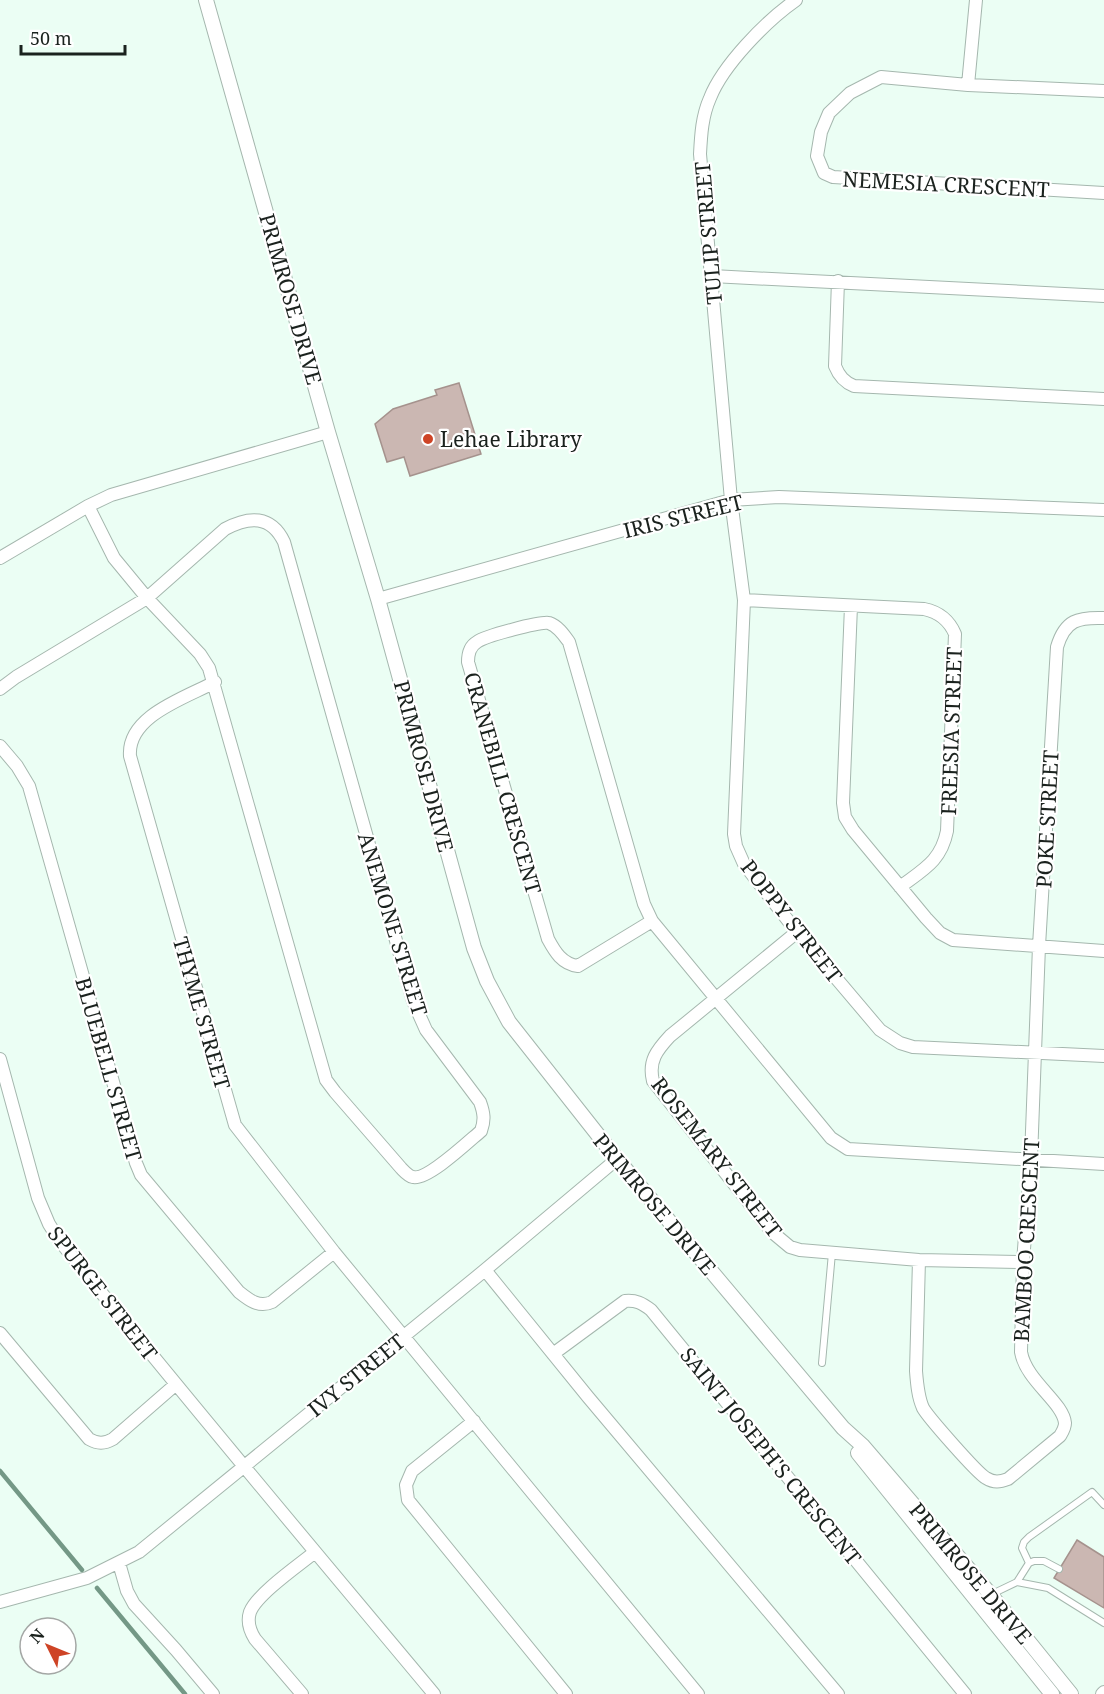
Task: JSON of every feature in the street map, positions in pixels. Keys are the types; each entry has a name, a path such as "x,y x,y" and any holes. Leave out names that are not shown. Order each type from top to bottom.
{"street":[{"name":"PRIMROSE DRIVE","path":"206,0 328,432 378,598 474,948 486,981 509,1022 617,1159 843,1428 863,1446 990,1595 1071,1694"},
{"name":"TULIP STREET","path":"731,500 700,154 702,127 710,98 722,76 741,52 780,11 796,0"},
{"path":"968,85 976,0"},
{"name":"NEMESIA CRESCENT","path":"1104,91 968,85 882,77 862,86 837,104 829,113 820,132 817,156 824,173 832,177 1104,193"},
{"path":"712,276 1104,296"},
{"path":"838,281 835,366 840,376 849,384 1104,399"},
{"path":"0,558 88,506 129,489 328,432"},
{"name":"IRIS STREET","path":"378,598 731,500 779,497 1104,510"},
{"name":"POPPY STREET","path":"731,500 744,600 734,834 736,846 744,864 797,932 880,1030 900,1043 913,1047 1104,1056"},
{"name":"ANEMONE STREET","path":"88,506 114,558 147,598 204,660 214,682 327,1080 401,1168 413,1177 420,1177 432,1171 481,1131 484,1112 480,1102 426,1030 413,1001 280,533 262,520 237,523 216,536 147,598"},
{"path":"0,689 147,598"},
{"name":"FREESIA STREET","path":"744,600 924,609 947,620 955,634 947,831 944,846 937,858 900,887"},
{"path":"851,606 843,803 845,817 853,830 940,933 952,940 1104,951"},
{"name":"POKE STREET","path":"1035,1053 1039,946 1058,647 1061,635 1077,620 1084,617 1104,618"},
{"name":"CRANEBILL CRESCENT","path":"652,921 578,966 566,963 552,948 468,662 468,655 478,640 540,622 554,625 562,632 569,642 644,904 652,921 824,1130 839,1144 848,1149 1104,1164"},
{"name":"THYME STREET","path":"214,682 144,721 131,739 130,756 235,1125 334,1252 698,1694"},
{"name":"BLUEBELL STREET","path":"0,746 17,766 28,786 135,1163 141,1175 238,1292 253,1302 266,1305 272,1302 334,1252"},
{"name":"ROSEMARY STREET","path":"797,932 670,1036 657,1050 652,1065 653,1081 772,1232 790,1247 800,1250 919,1260 1023,1262"},
{"name":"BAMBOO CRESCENT","path":"919,1260 916,1371 924,1410 978,1473 985,1478 999,1482 1008,1479 1060,1436 1065,1421 1060,1410 1036,1384 1023,1362 1021,1352 1023,1262 1031,1158 1035,1053"},
{"name":"SPURGE STREET","path":"0,1059 38,1198 59,1240 175,1385 434,1694"},
{"name":"IVY STREET","path":"0,1602 87,1578 139,1552 485,1270 617,1159"},
{"path":"485,1270 838,1694"},
{"name":"SAINT JOSEPH'S CRESCENT","path":"553,1354 625,1301 633,1300 642,1303 651,1310 964,1694"},
{"path":"0,1333 94,1442 105,1443 113,1439 175,1385"},
{"path":"474,1421 412,1471 406,1485 408,1500 566,1694"},
{"name":"PRIMROSE DRIVE","path":"843,1428 859,1455 1052,1694"},
{"path":"302,1694 255,1639 249,1619 250,1612 261,1597 315,1552"},
{"path":"119,1563 127,1591 134,1604 213,1694"}],"lane":[{"path":"822,1363 832,1253"},
{"path":"1029,1563 1022,1548 1029,1537 1092,1492 1104,1505"},
{"path":"1029,1563 1044,1561 1059,1569"},
{"path":"990,1595 1017,1582 1029,1563"},
{"path":"1017,1582 1048,1588 1104,1623"}],"building":[{"name":"Lehae Library","path":"459,383 481,454 410,476 404,457 387,462 375,424 393,409 437,395 435,390"},
{"path":"1077,1540 1104,1557 1104,1608 1054,1578"}],"waterway":[{"path":"0,1471 82,1570"},
{"path":"97,1588 185,1694"}],"place":[{"name":"Lehae Library","path":"428,439"}]}
